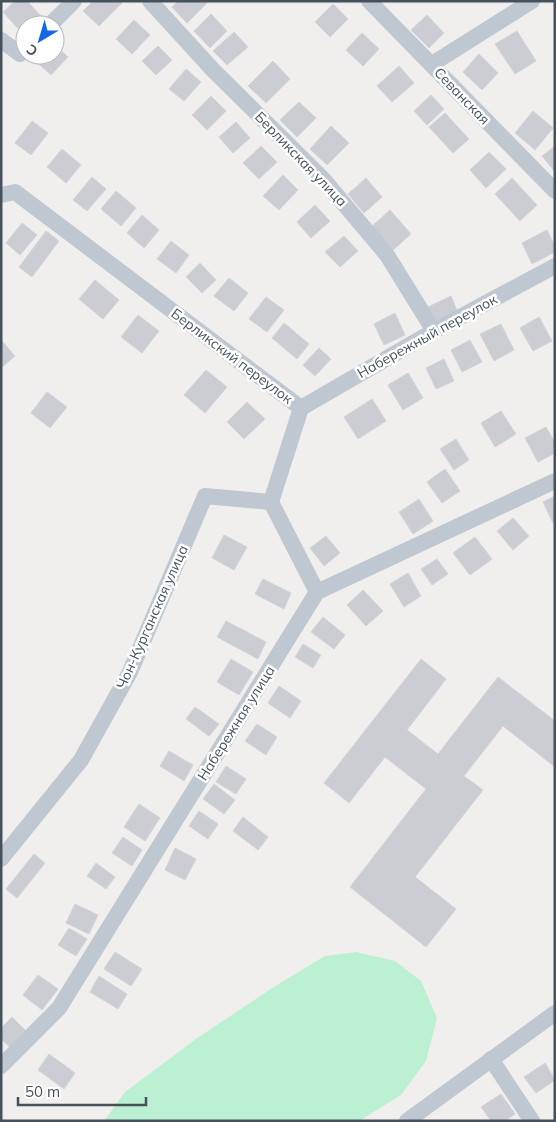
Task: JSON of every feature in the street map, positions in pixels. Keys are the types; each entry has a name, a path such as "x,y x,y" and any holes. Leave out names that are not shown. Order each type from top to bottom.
{"street":[{"path":"60,15 74,1"},
{"name":"Берликская улица","path":"150,1 213,70 323,179 387,255 434,331"},
{"name":"Севанская","path":"368,1 555,191"},
{"path":"432,64 532,1"},
{"path":"1,40 15,50"},
{"name":"Берликский переулок","path":"1,195 14,192 301,408 271,502"},
{"name":"Набережный переулок","path":"301,408 434,331 555,266"},
{"path":"271,502 317,592 555,481"},
{"name":"Чон-Курганская улица","path":"1,859 3,859 81,760 130,672 205,496 271,502"},
{"name":"Набережная улица","path":"1,1066 59,1008 317,592"},
{"path":"407,1121 555,1013"},
{"path":"491,1059 532,1121"}],"green space":[{"path":"356,952 395,961 421,981 437,1018 426,1061 401,1095 359,1121 104,1121 125,1092 196,1039 277,985 325,956"}],"building":[{"path":"15,1 27,1 40,15 15,15 15,25 3,12"},
{"path":"93,1 120,1 122,3 99,26 83,11"},
{"path":"178,1 206,1 207,3 187,23 172,7"},
{"path":"333,4 348,19 330,37 315,22"},
{"path":"211,14 227,31 210,48 194,31"},
{"path":"427,15 444,33 429,48 411,30"},
{"path":"134,20 150,35 132,54 116,39"},
{"path":"517,31 536,61 515,74 495,44"},
{"path":"234,32 248,47 227,65 213,51"},
{"path":"362,33 379,49 363,66 346,50"},
{"path":"158,46 172,60 156,75 142,61"},
{"path":"479,54 498,73 482,90 463,72"},
{"path":"273,61 290,79 266,103 248,86"},
{"path":"40,65 60,65 51,75"},
{"path":"399,66 414,83 392,102 377,86"},
{"path":"186,69 201,82 184,101 169,89"},
{"path":"431,95 444,109 427,125 414,111"},
{"path":"211,96 226,111 207,130 192,115"},
{"path":"299,102 316,118 297,137 280,120"},
{"path":"533,111 553,128 535,150 515,133"},
{"path":"445,113 469,139 453,153 429,127"},
{"path":"32,121 48,133 31,155 15,143"},
{"path":"236,122 250,138 233,153 219,137"},
{"path":"331,126 349,143 327,165 310,149"},
{"path":"261,146 277,162 259,179 243,163"},
{"path":"555,146 555,172 542,156"},
{"path":"62,149 81,165 66,183 47,167"},
{"path":"489,152 506,169 486,188 470,170"},
{"path":"283,175 298,190 279,210 263,196"},
{"path":"92,177 106,189 87,211 73,200"},
{"path":"366,178 382,197 364,213 348,194"},
{"path":"512,178 537,205 520,221 495,194"},
{"path":"116,191 136,208 121,226 101,209"},
{"path":"315,205 330,221 311,238 297,222"},
{"path":"390,210 411,234 393,250 372,226"},
{"path":"142,215 159,230 144,248 127,233"},
{"path":"22,223 37,235 20,255 6,243"},
{"path":"547,230 555,246 555,252 532,264 522,243"},
{"path":"46,231 59,241 32,277 19,267"},
{"path":"344,236 358,251 340,267 325,252"},
{"path":"171,241 189,255 176,273 157,259"},
{"path":"200,263 216,280 202,293 186,277"},
{"path":"229,278 248,293 234,311 214,296"},
{"path":"95,280 119,300 103,319 79,299"},
{"path":"451,296 458,313 436,324 428,307"},
{"path":"266,297 284,310 267,332 249,319"},
{"path":"395,313 405,335 384,345 374,324"},
{"path":"138,315 159,331 142,353 121,337"},
{"path":"539,317 552,341 533,351 520,328"},
{"path":"284,323 309,344 297,359 272,338"},
{"path":"501,324 514,350 494,361 480,334"},
{"path":"1,340 15,356 1,368"},
{"path":"470,340 482,362 462,372 451,350"},
{"path":"319,348 331,359 315,376 303,365"},
{"path":"444,359 454,381 436,389 426,368"},
{"path":"206,370 227,387 205,413 184,395"},
{"path":"408,373 423,398 403,410 388,385"},
{"path":"47,392 67,407 50,428 31,413"},
{"path":"372,399 386,421 358,439 344,417"},
{"path":"247,402 265,419 244,439 227,422"},
{"path":"501,411 516,434 495,447 481,423"},
{"path":"546,427 555,443 555,453 538,462 525,438"},
{"path":"456,439 469,460 454,470 440,449"},
{"path":"445,469 460,491 442,503 427,482"},
{"path":"555,496 555,523 553,523 543,502"},
{"path":"419,499 433,521 413,534 399,512"},
{"path":"513,518 529,536 513,550 497,531"},
{"path":"224,535 247,547 234,570 212,558"},
{"path":"326,536 340,553 324,566 310,548"},
{"path":"475,537 492,559 470,575 453,553"},
{"path":"437,559 448,574 432,585 421,569"},
{"path":"408,573 421,596 404,607 390,584"},
{"path":"263,579 291,593 284,609 255,594"},
{"path":"363,590 383,611 366,626 347,605"},
{"path":"323,617 345,635 334,649 311,632"},
{"path":"226,621 266,642 258,659 217,637"},
{"path":"303,644 321,655 313,668 295,657"},
{"path":"231,659 253,672 239,695 217,682"},
{"path":"421,659 446,679 407,730 438,754 498,677 555,721 555,767 503,726 464,776 483,790 415,877 456,909 426,947 350,887 426,789 385,757 349,803 324,783"},
{"path":"279,686 301,701 290,718 268,703"},
{"path":"195,707 219,724 209,736 186,719"},
{"path":"257,724 277,737 266,755 245,741"},
{"path":"169,751 193,765 184,781 160,766"},
{"path":"226,766 246,779 236,794 216,782"},
{"path":"214,784 235,800 224,814 203,799"},
{"path":"139,804 160,818 145,841 124,827"},
{"path":"199,811 218,824 208,839 189,826"},
{"path":"243,817 268,837 258,850 233,831"},
{"path":"123,837 142,850 132,866 112,853"},
{"path":"175,848 196,859 185,880 165,870"},
{"path":"34,854 45,863 17,898 6,889"},
{"path":"96,863 115,877 106,889 87,876"},
{"path":"75,904 98,915 89,934 66,923"},
{"path":"69,928 87,939 76,956 58,945"},
{"path":"115,952 142,969 131,986 104,969"},
{"path":"38,975 58,989 42,1010 23,995"},
{"path":"99,976 127,994 118,1009 90,992"},
{"path":"12,1017 28,1033 12,1049 1,1039 1,1028"},
{"path":"49,1054 75,1073 64,1089 38,1070"},
{"path":"545,1063 555,1080 536,1093 524,1077"},
{"path":"501,1094 515,1114 505,1121 491,1121 481,1107"}]}
